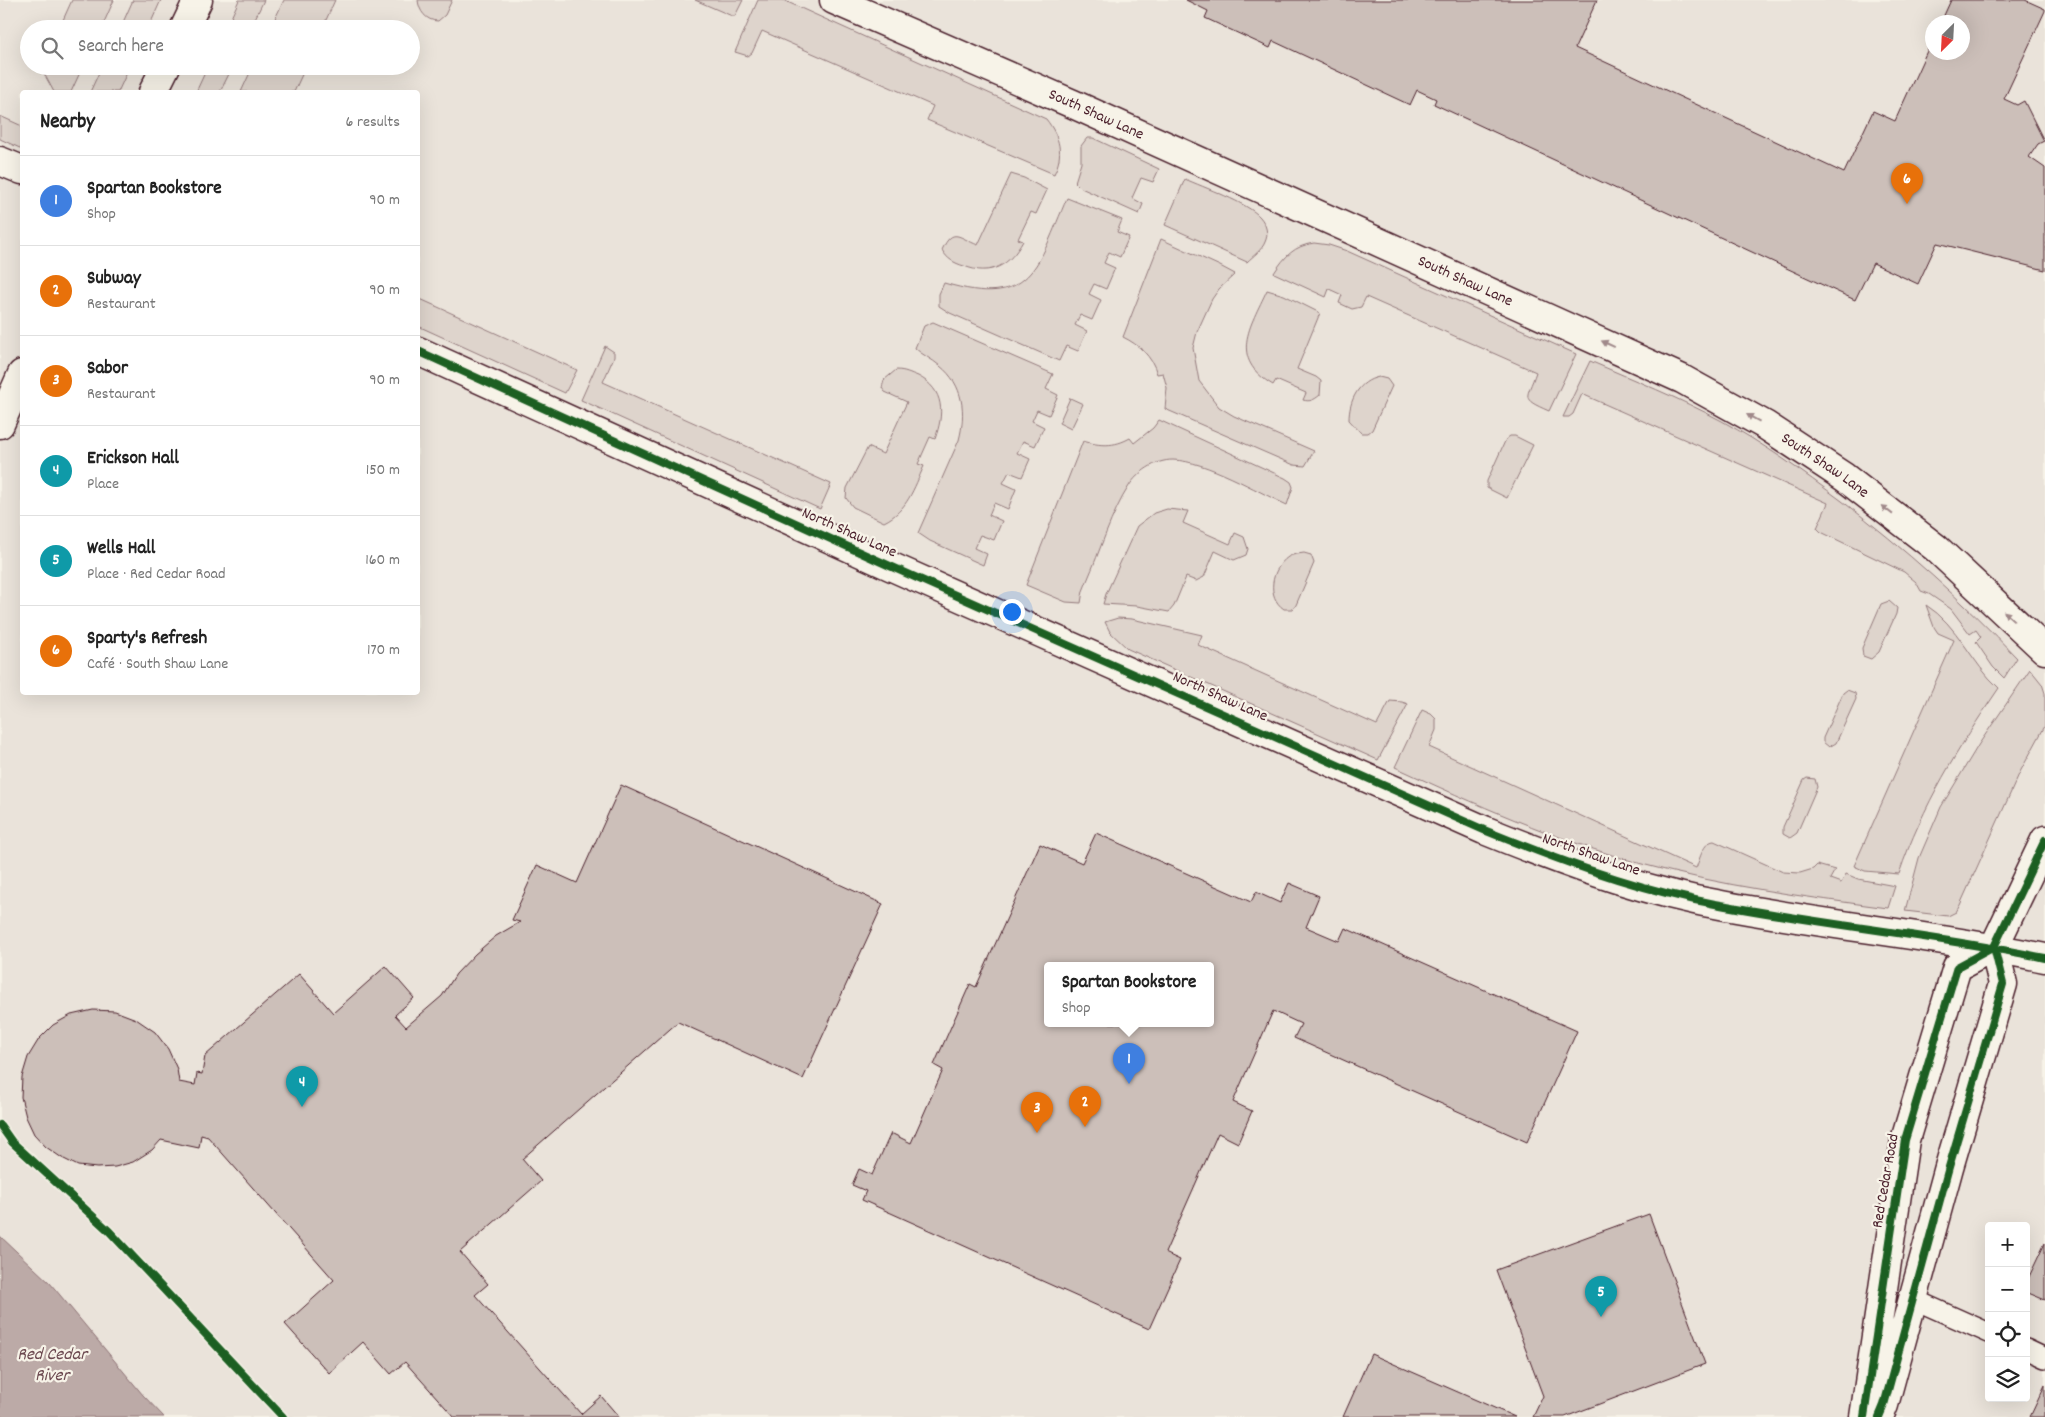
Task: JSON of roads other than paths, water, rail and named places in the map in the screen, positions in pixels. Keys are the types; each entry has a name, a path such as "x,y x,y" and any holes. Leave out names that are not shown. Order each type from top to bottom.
{"street":[{"path":"188,20 198,0"},
{"name":"South Shaw Lane","path":"834,0 1073,104 1287,202 1594,337 1682,379 1765,425 1844,477 1936,548 2045,650"},
{"path":"154,90 162,75"},
{"path":"0,161 20,169"},
{"name":"North Shaw Lane","path":"420,352 881,562 1475,826 1605,877 1695,900 1994,947 2045,958"},
{"path":"0,424 20,379"},
{"path":"1879,1417 1949,1167 2003,984 1994,947 2045,840"},
{"name":"Red Cedar Road","path":"1864,1417 1905,1140 1958,967 1994,947"}],"lane":[{"path":"1913,1299 1985,1331"},
{"path":"2030,1351 2045,1358"}],"water":[{"name":"Red Cedar River","path":"0,1236 50,1283 143,1395 164,1417 0,1417"}],"place":[{"name":"Sparty's Refresh","path":"1907,204"},
{"name":"Spartan Bookstore","path":"1129,1084"},
{"name":"Erickson Hall","path":"302,1107"},
{"name":"Subway","path":"1085,1127"},
{"name":"Sabor","path":"1037,1133"},
{"name":"Wells Hall","path":"1601,1317"}]}
